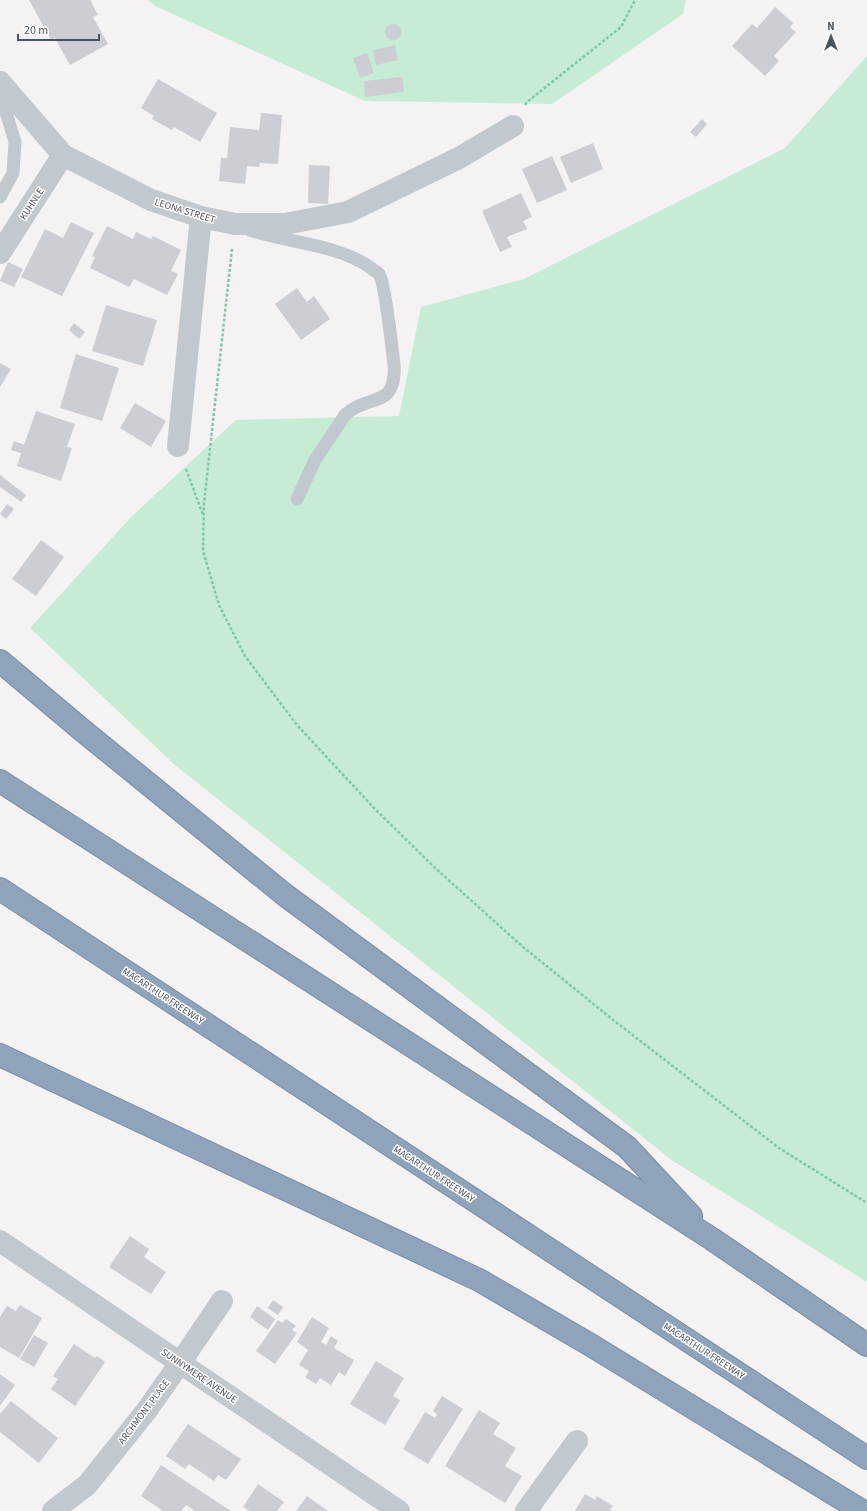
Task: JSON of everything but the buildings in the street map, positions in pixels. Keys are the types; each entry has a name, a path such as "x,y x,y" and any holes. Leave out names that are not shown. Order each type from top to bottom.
{"highway":[{"path":"0,661 82,730 285,895 627,1147 712,1239"},
{"path":"0,781 712,1239 867,1345"},
{"name":"MACARTHUR FREEWAY","path":"5,894 867,1458"},
{"path":"0,1055 478,1280 588,1344 862,1511"}],"street":[{"name":"LEONA STREET","path":"0,82 63,155 151,200 201,217 235,224 285,224 348,212 459,158 513,126"},
{"name":"KUHNLE","path":"0,253 63,155"},
{"path":"178,446 201,217"},
{"name":"SUNNYMERE AVENUE","path":"0,1241 399,1511"},
{"name":"ARCHMONT PLACE","path":"53,1511 87,1485 147,1410 222,1301"},
{"path":"526,1511 577,1441"}],"lane":[{"path":"0,92 15,142 12,172 0,197"},
{"path":"235,224 260,234 326,249 360,260 379,274 382,282 394,364 395,376 391,389 385,396 378,400 351,409 345,415 315,460 297,500"}],"path":[{"path":"513,126 527,102 621,27 635,0"},
{"path":"235,224 203,516 203,551 219,605 245,656 297,725 373,807 434,867 534,956 779,1148 867,1203"},
{"path":"178,446 203,516"}],"green space":[{"path":"148,0 686,0 683,14 552,104 365,101 155,6"},
{"path":"867,56 867,1282 673,1161 175,765 30,628 132,516 236,420 399,416 421,307 524,279 785,148"}]}
